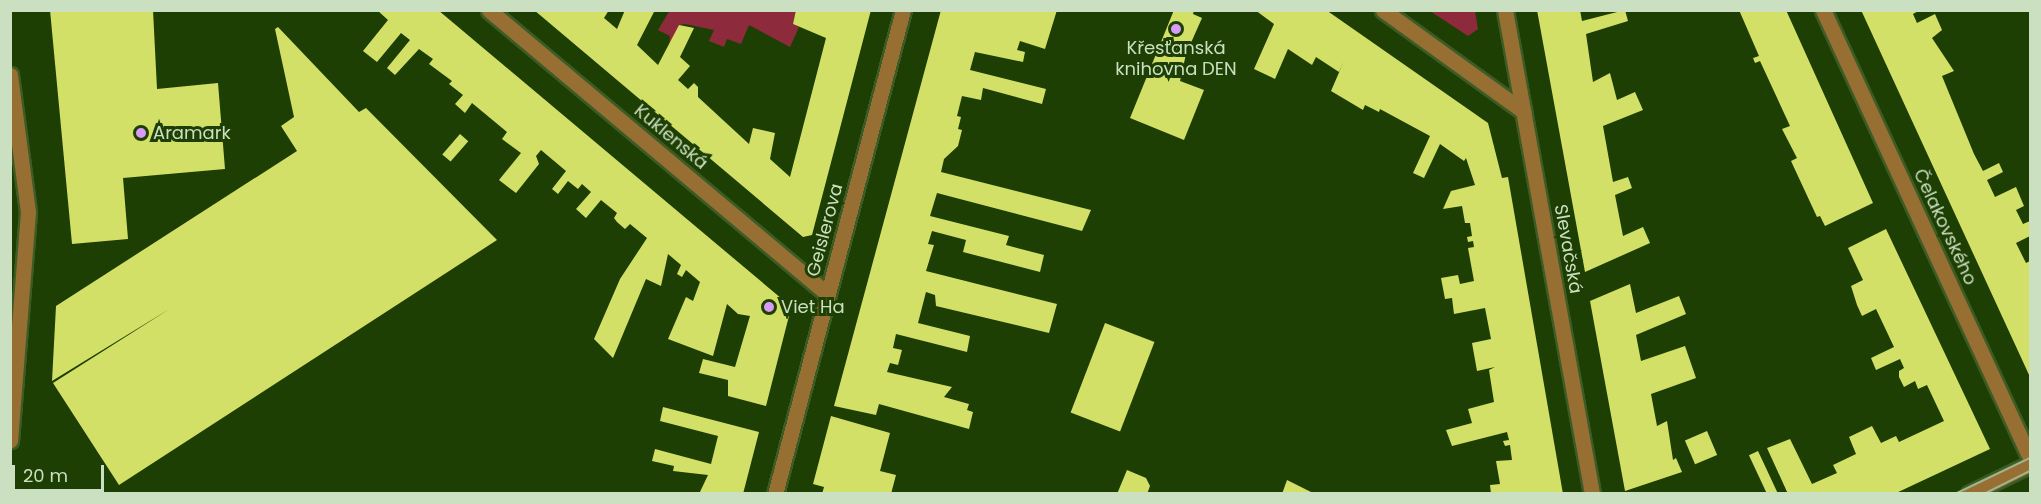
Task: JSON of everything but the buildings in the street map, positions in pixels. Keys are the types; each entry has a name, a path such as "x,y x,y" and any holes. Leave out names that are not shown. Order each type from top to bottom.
{"street":[{"name":"Kuklenská","path":"489,10 828,294"},
{"name":"Geislerova","path":"775,494 903,10"},
{"path":"1383,10 1523,111"},
{"name":"Slevačská","path":"1505,10 1592,494"},
{"name":"Čelakovského","path":"1823,10 2031,459"},
{"path":"10,75 28,212 10,440"},
{"path":"1969,494 2031,464"}],"shaded area":[{"path":"670,10 796,11 793,24 799,27 790,47 749,25 741,44 727,39 724,47 709,41 714,30 685,24 679,25 669,47 670,36 658,30"},
{"path":"1430,11 1475,11 1478,29 1468,36"}],"tram line":[{"path":"1955,494 2030,458"},
{"path":"1984,494 2030,471"}],"place":[{"name":"Křesťanská knihovna DEN","path":"1176,29"},
{"name":"Aramark","path":"141,133"},
{"name":"Viet Ha","path":"769,307"}]}
